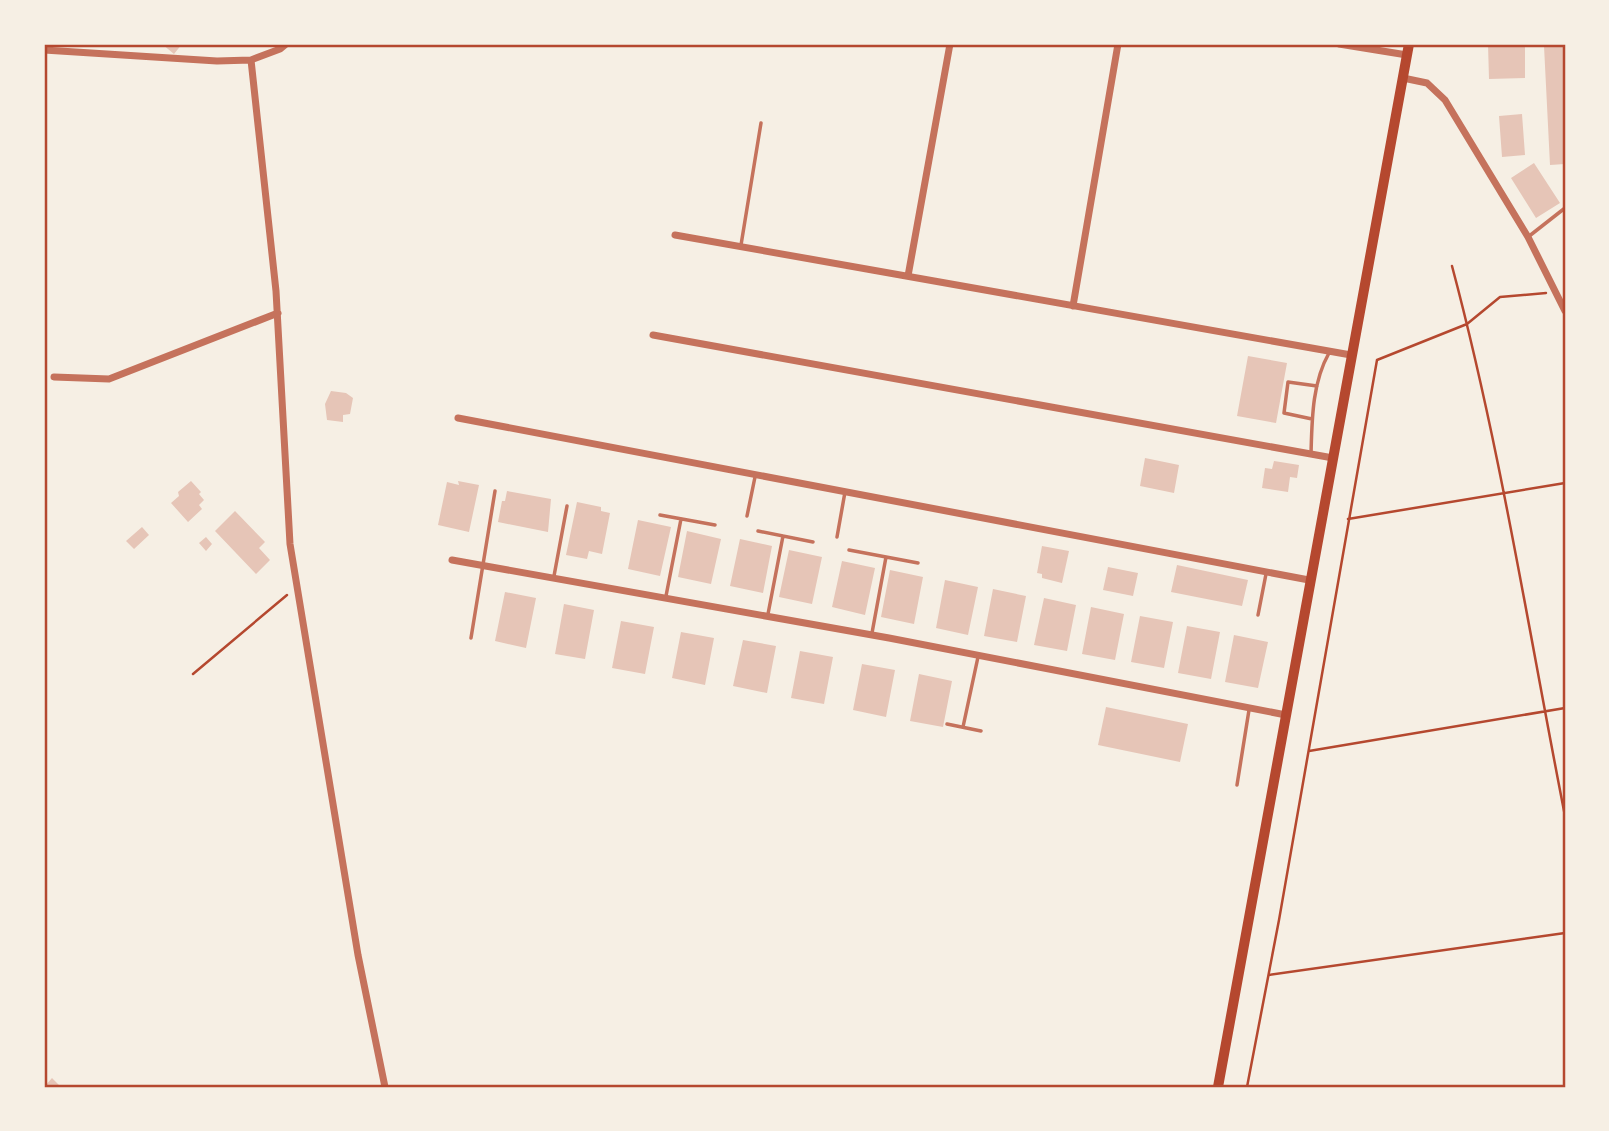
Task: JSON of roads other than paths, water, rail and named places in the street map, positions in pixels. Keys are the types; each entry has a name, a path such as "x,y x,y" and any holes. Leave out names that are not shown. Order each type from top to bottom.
{"main road":[{"path":"1218,1087 1408,49"}],"street":[{"path":"44,50 217,61 251,60 286,44"},
{"path":"908,276 950,44"},
{"path":"1073,306 1118,44"},
{"path":"1339,44 1408,49"},
{"path":"251,60 278,313 290,544 358,955 384,1087"},
{"path":"1403,78 1427,83 1445,100 1528,237 1565,312"},
{"path":"675,235 1351,355"},
{"path":"54,377 109,379 278,313"},
{"path":"653,335 1333,458"},
{"path":"458,418 1310,580"},
{"path":"452,560 871,635 1286,715"}],"lane":[{"path":"739,245 761,123"},
{"path":"1528,237 1565,208"},
{"path":"1311,454 1311,419 1320,368 1330,351"},
{"path":"1311,419 1284,413 1288,382 1317,387"},
{"path":"747,516 756,475"},
{"path":"471,638 495,491"},
{"path":"837,537 845,492"},
{"path":"554,578 567,506"},
{"path":"660,515 715,526"},
{"path":"665,598 681,519"},
{"path":"758,531 813,542"},
{"path":"767,617 783,536"},
{"path":"849,550 918,563"},
{"path":"871,635 886,557"},
{"path":"1258,615 1267,572"},
{"path":"963,727 978,655"},
{"path":"1237,785 1250,708"},
{"path":"947,724 981,731"}]}
